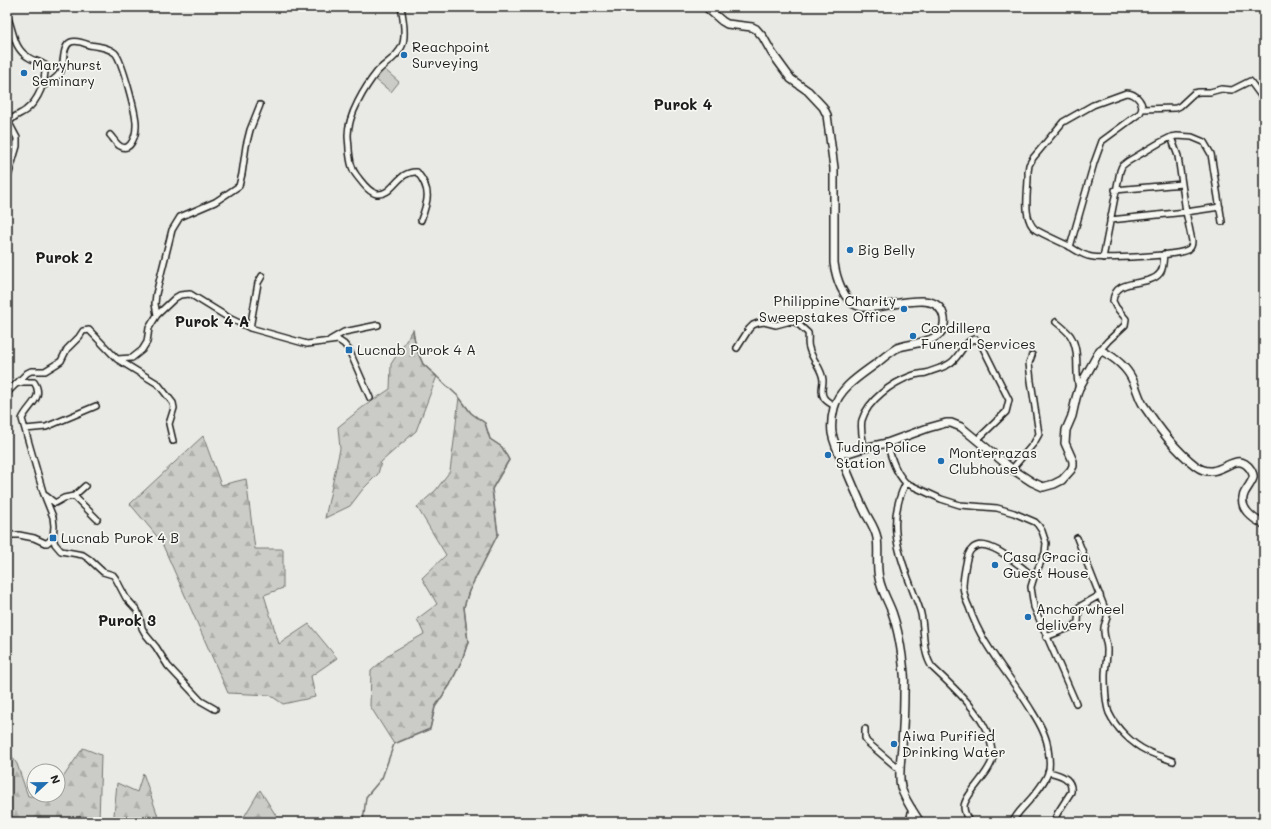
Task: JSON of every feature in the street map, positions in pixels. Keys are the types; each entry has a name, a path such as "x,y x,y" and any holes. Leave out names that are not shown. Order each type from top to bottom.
{"main road":[{"path":"706,7 727,24 752,27 756,29 791,79 808,90 823,107 827,115 834,168 834,263 836,275 843,290 854,304 864,307 930,301 938,305 942,311 944,320 943,328 933,339 898,348 852,382 842,394 835,406 832,424 832,434 838,452 877,536 879,578 898,628 905,675 904,726 900,784 903,794 920,822"},
{"path":"838,452 848,453 887,443 946,423 954,424 961,427 1012,469 1032,482 1043,486 1054,484 1062,480 1073,466 1073,461 1066,446 1064,436 1079,388 1100,350 1119,362 1129,374 1144,406 1164,434 1197,467 1202,470 1214,472 1231,463 1240,462 1250,468 1253,478 1243,496 1243,502 1248,513 1254,519 1264,524"},
{"path":"842,461 848,453"}],"street":[{"path":"401,7 404,33 403,44 392,59 378,71 366,88 352,114 348,134 350,158 355,173 372,192 378,194 384,194 399,179 410,172 417,172 423,180 427,191 427,203 421,220"},
{"path":"7,16 12,27 16,46 28,58 41,62 45,66 43,86 31,106 12,118 9,123 17,138 17,146 7,180"},
{"path":"43,86 54,80 60,74 64,54 68,44 71,42 99,47 110,50 116,54 120,62 135,116 136,126 132,141 128,146 118,146 110,135"},
{"path":"1142,109 1176,108 1194,93 1232,90 1250,81 1264,100"},
{"path":"1070,247 1094,163 1102,141 1136,116 1142,109 1142,104 1130,93 1126,93 1093,105 1063,122 1033,158 1029,165 1027,216 1031,226 1036,230 1084,255 1092,257 1103,258 1183,252 1189,249 1192,245 1178,156 1171,137"},
{"path":"157,315 155,304 156,294 172,230 180,217 215,202 239,186 250,130 260,106"},
{"path":"1103,258 1120,171 1127,162 1171,137 1192,137 1207,144 1211,154 1222,222"},
{"path":"1116,190 1182,184"},
{"path":"1110,220 1220,207"},
{"path":"1100,350 1125,325 1126,319 1113,301 1115,292 1123,286 1141,282 1157,276 1161,272 1164,254"},
{"path":"250,328 258,283 262,276"},
{"path":"117,359 132,358 142,350 147,342 149,328 157,315 175,298 180,295 190,294 229,318 250,328 307,344 338,340 349,350 370,398"},
{"path":"737,348 749,329 754,325 764,322 776,325 790,320 797,323 808,333 811,356 819,368 823,380 823,398 835,406"},
{"path":"1056,322 1071,336 1074,344 1077,358 1076,378 1079,388"},
{"path":"329,340 344,332 378,325"},
{"path":"7,393 27,373 31,371 45,371 61,361 67,349 83,331 89,330 117,359 158,384 173,403 174,408 169,424 173,441"},
{"path":"864,448 861,430 862,420 867,410 882,393 912,375 926,373 951,363 965,345 971,340 975,339 980,342 1010,400 1006,412 977,440"},
{"path":"1012,469 1034,443 1039,434 1032,391 1030,363 1032,355"},
{"path":"15,385 23,382 34,382 38,388 38,396 24,413 22,418 43,492 53,517 53,538 55,544 61,551 83,555 103,572 116,578 126,598 137,610 146,635 156,646 168,666 201,701 215,709"},
{"path":"25,429 46,427 96,406"},
{"path":"887,443 897,470 906,483 937,497 960,505 997,508 1019,515 1035,522 1042,531 1046,543 1031,587 1034,607 1076,704"},
{"path":"906,483 897,506 895,525 903,564 921,614 925,652 932,667 972,708 984,725 991,742 993,757 964,807 969,822"},
{"path":"43,492 51,501 55,503 64,498 74,496 85,486"},
{"path":"74,496 97,519"},
{"path":"7,535 19,535 34,538 45,543 48,543 53,538"},
{"path":"1077,538 1108,616 1104,631 1107,645 1105,679 1106,700 1109,713 1117,726 1138,746 1148,752 1173,761"},
{"path":"1013,822 1016,815 1037,792 1048,772 1048,742 1039,722 1018,688 990,652 980,633 971,615 963,588 963,578 970,552 975,546 984,545 1001,552 1034,577"},
{"path":"1046,637 1074,626 1078,622 1079,607 1100,595"},
{"path":"865,729 865,738 867,742 900,770"},
{"path":"1048,772 1065,778 1069,781 1071,788 1071,792 1056,814 1054,822"},
{"path":"909,822 912,808"}],"green space":[{"path":"383,68 399,82 391,92 375,79"},
{"path":"413,330 416,348 423,364 437,376 416,431 381,462 378,474 363,489 350,506 325,518 340,449 338,427 363,407 390,389 391,364"},
{"path":"459,397 471,413 485,423 490,439 502,447 509,460 492,489 498,534 469,591 464,607 468,642 462,660 450,685 435,707 430,729 394,744 370,706 371,671 392,652 424,634 417,619 437,604 422,578 446,555 417,507 436,490 450,471"},
{"path":"203,436 221,485 246,479 255,549 283,549 283,588 264,595 279,644 309,624 337,658 311,676 315,697 283,704 270,695 228,693 161,541 130,504"},
{"path":"83,748 101,755 99,821 7,822 7,749 17,764 26,790 26,803 66,803 66,773"},
{"path":"143,773 160,822 119,822 114,815 117,783 137,792"},
{"path":"260,790 280,822 241,822"}],"waterway":[{"path":"363,822 366,797 382,778 394,744 430,729 435,707 450,685 462,660 468,642 464,607 469,591 498,534 492,489 509,460 502,447 490,439 485,423 471,413 459,397 423,364 416,348 413,330"}],"place":[{"name":"Reachpoint Surveying","path":"404,55"},
{"name":"Maryhurst Seminary","path":"24,73"},
{"name":"Big Belly","path":"850,250"},
{"name":"Philippine Charity Sweepstakes Office","path":"904,309"},
{"name":"Cordillera Funeral Services","path":"913,336"},
{"name":"Lucnab Purok 4 A","path":"349,350"},
{"name":"Tuding Police Station","path":"828,455"},
{"name":"Monterrazas Clubhouse","path":"941,461"},
{"name":"Lucnab Purok 4 B","path":"53,538"},
{"name":"Casa Gracia Guest House","path":"995,565"},
{"name":"Anchorwheel delivery","path":"1028,617"},
{"name":"Aiwa Purified Drinking Water","path":"894,744"}],"district":[{"name":"Purok 4","path":"683,105"},
{"name":"Purok 2","path":"64,258"},
{"name":"Purok 4 A","path":"212,322"},
{"name":"Purok 3","path":"127,621"}]}
